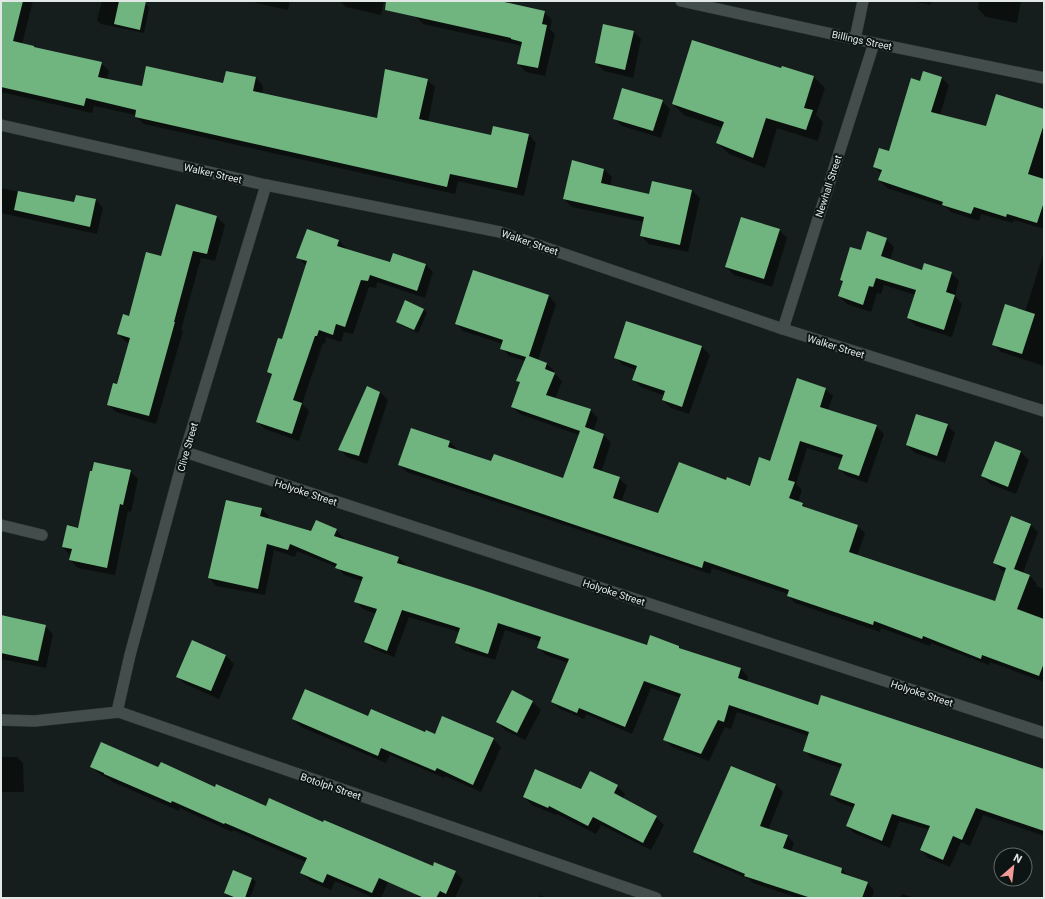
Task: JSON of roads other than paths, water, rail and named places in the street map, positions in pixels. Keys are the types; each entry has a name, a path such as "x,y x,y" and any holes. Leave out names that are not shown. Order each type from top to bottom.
{"street":[{"name":"Billings Street","path":"681,1 854,39 1044,78"},
{"path":"854,39 863,1"},
{"name":"Newhall Street","path":"783,329 874,43"},
{"name":"Walker Street","path":"1,125 266,185 500,232 783,329 1044,411"},
{"name":"Clive Street","path":"117,712 130,655 185,452 266,185"},
{"name":"Holyoke Street","path":"185,452 1044,733"},
{"path":"1,526 42,535"},
{"name":"Botolph Street","path":"1,720 35,721 117,712 656,898"}]}
